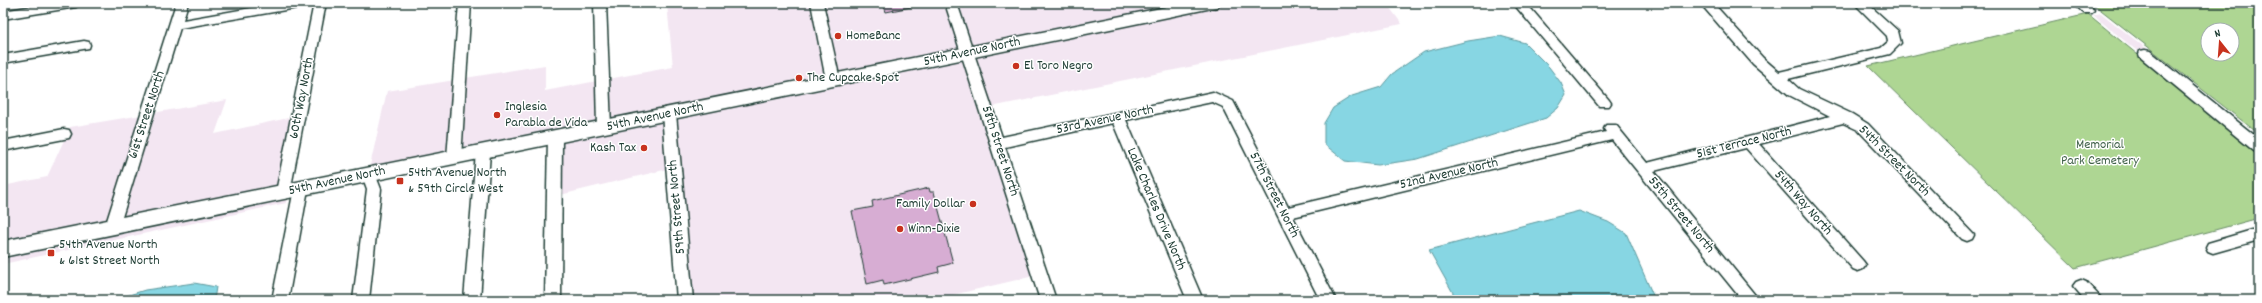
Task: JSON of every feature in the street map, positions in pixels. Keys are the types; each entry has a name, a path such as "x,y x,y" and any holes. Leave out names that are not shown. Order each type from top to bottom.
{"main road":[{"name":"54th Avenue North","path":"3,249 1212,3"}],"street":[{"path":"3,15 76,3"},
{"name":"61st Street North","path":"112,227 182,3"},
{"path":"176,26 303,3"},
{"name":"60th Way North","path":"283,192 320,3"},
{"path":"454,158 465,3"},
{"path":"600,3 604,127"},
{"path":"817,3 833,80"},
{"name":"58th Street North","path":"952,3 1048,300"},
{"path":"1520,3 1604,103"},
{"name":"54th Street North","path":"1706,3 1758,61 1794,92 1847,117 1863,127 1967,235"},
{"path":"1778,77 1885,51 1895,43 1893,34 1860,3"},
{"path":"3,59 84,45"},
{"path":"2144,54 2259,147"},
{"name":"53rd Avenue North","path":"998,143 1213,97"},
{"name":"57th Street North","path":"1213,97 1228,104 1328,300"},
{"name":"59th Street North","path":"669,114 685,300"},
{"name":"51st Terrace North","path":"1642,169 1847,117"},
{"name":"Lake Charles Drive North","path":"1118,118 1195,300"},
{"name":"52nd Avenue North","path":"1283,214 1612,132"},
{"name":"55th Street North","path":"1612,132 1711,249 1751,300"},
{"path":"3,146 64,134"},
{"path":"553,300 555,137"},
{"name":"54th Way North","path":"1749,142 1858,265"},
{"path":"472,300 483,152"},
{"path":"360,300 374,189 369,175"},
{"path":"280,300 301,189"},
{"path":"2212,247 2259,234"},
{"path":"2081,286 2095,300"}],"shaded area":[{"path":"813,3 828,78 609,122 608,79 673,67 667,4"},
{"path":"823,3 947,3 963,50 837,76"},
{"path":"956,3 1195,3 972,48"},
{"path":"1229,3 1386,3 1402,24 991,107 975,55"},
{"path":"2101,13 2259,137 2259,142 2144,50 2137,51 2093,15"},
{"path":"965,57 1034,276 931,300 691,300 675,117"},
{"path":"545,65 545,91 597,81 598,124 460,152 465,78"},
{"path":"455,80 449,155 369,170 387,91"},
{"path":"227,100 215,134 293,117 278,189 119,222 153,113"},
{"path":"142,115 107,224 3,245 3,186 47,177 65,138 68,137 70,127"},
{"path":"664,119 668,169 560,195 560,140"},
{"path":"287,196 286,203 3,264 3,254"}],"green space":[{"path":"2092,3 2259,3 2259,134"},
{"name":"Memorial Park Cemetery","path":"2088,14 2259,154 2259,218 2075,268 1868,66"}],"water":[{"path":"1500,36 1525,43 1549,67 1561,83 1566,95 1558,108 1546,118 1418,159 1378,165 1345,161 1324,144 1324,123 1333,108 1352,96 1381,87 1392,74 1424,52 1468,41"},
{"path":"1579,211 1608,222 1626,233 1655,300 1457,300 1429,250"},
{"path":"194,283 216,287 214,300 113,300 145,290"}],"building":[{"path":"883,3 910,3 911,7 886,12"},
{"name":"Winn-Dixie","path":"929,188 930,192 934,192 953,263 938,267 939,272 884,285 883,280 867,284 852,211 873,207 872,201"}],"place":[{"name":"HomeBanc","path":"838,36"},
{"name":"El Toro Negro","path":"1016,66"},
{"name":"The Cupcake Spot","path":"799,78"},
{"name":"Inglesia Parabla de Vida","path":"497,115"},
{"name":"Kash Tax","path":"644,148"},
{"name":"54th Avenue North & 59th Circle West","path":"400,181"},
{"name":"Family Dollar","path":"973,204"},
{"name":"Winn-Dixie","path":"900,229"},
{"name":"54th Avenue North & 61st Street North","path":"51,253"}]}
